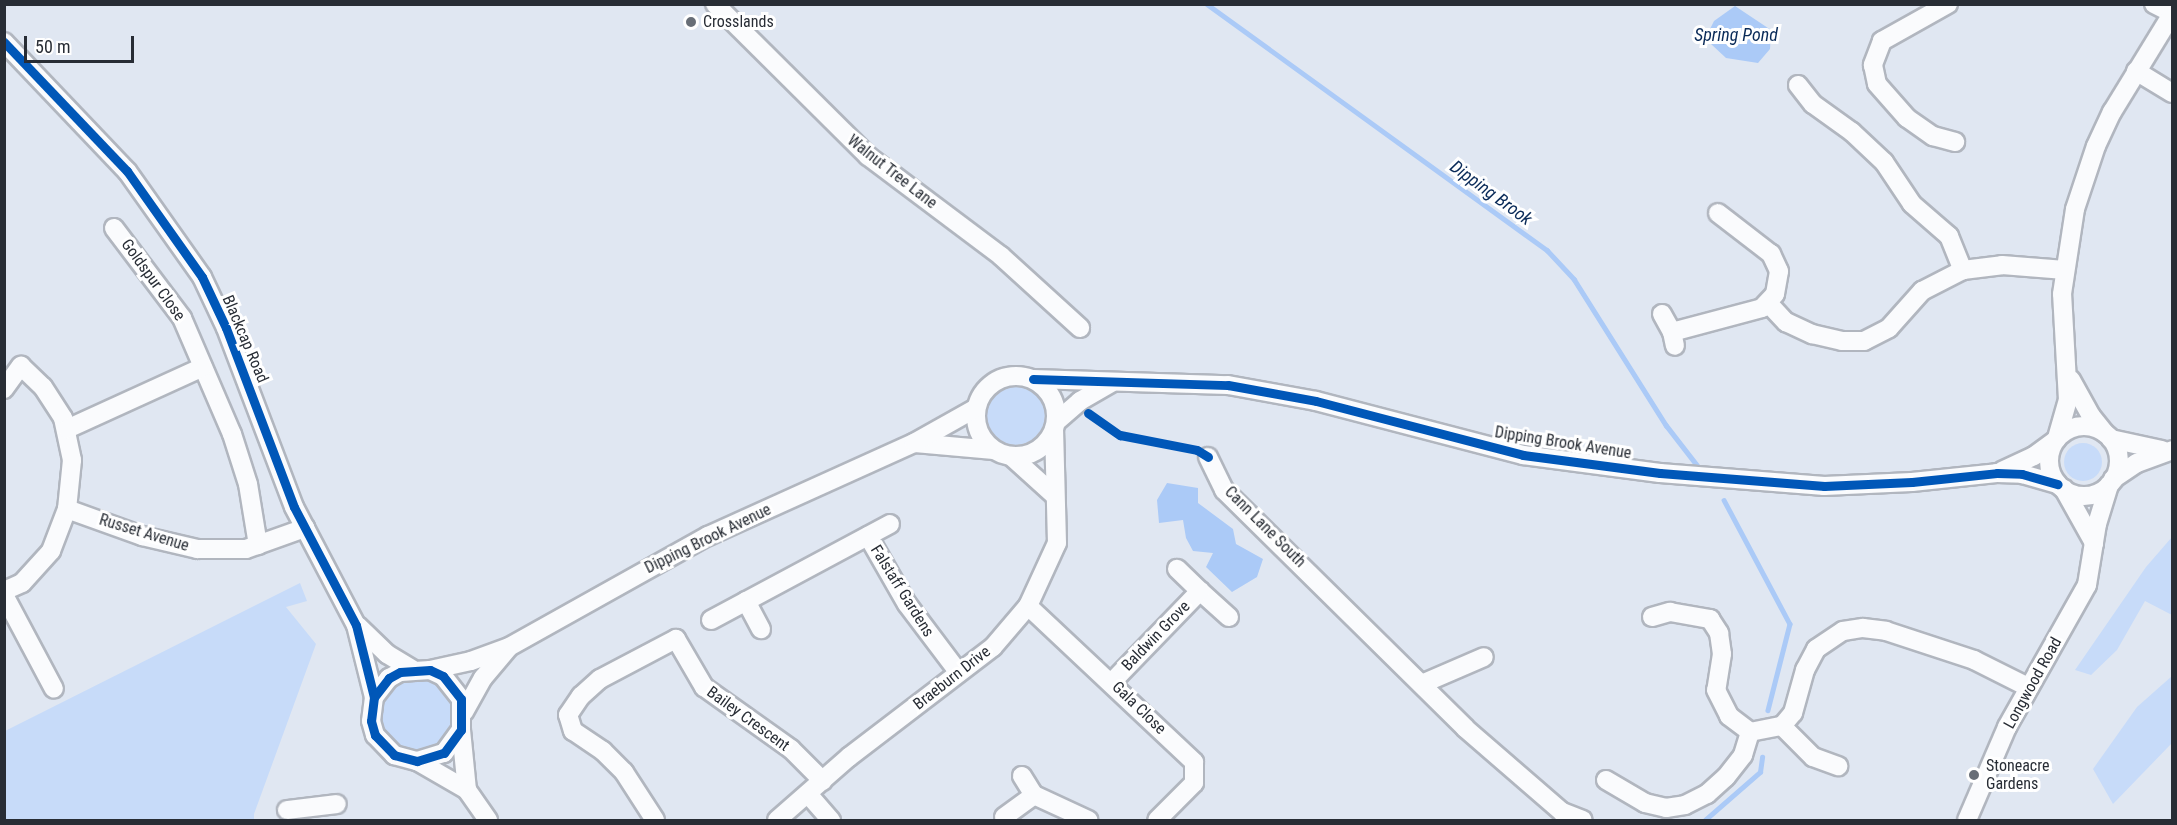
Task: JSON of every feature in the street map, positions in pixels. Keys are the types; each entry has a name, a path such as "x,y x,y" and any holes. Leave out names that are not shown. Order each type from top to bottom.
{"street":[{"name":"Walnut Tree Lane","path":"715,4 868,156 1001,256 1080,328"},
{"path":"1948,4 1882,40 1873,65 1877,84 1907,118 1933,136 1957,143"},
{"path":"2094,545 2061,486 2049,457 2067,410 2069,375 2063,323 2065,270 2085,175 2112,112 2172,13 2154,4"},
{"name":"Blackcap Road","path":"4,42 127,171 202,277 226,328 305,528 356,625 374,696"},
{"path":"2136,71 2172,93"},
{"path":"1798,85 1813,104 1852,132 1884,162 1912,204 1949,236 1963,270"},
{"path":"1662,314 1674,339 1769,304 1779,282 1777,262 1748,233 1716,211"},
{"name":"Goldspur Close","path":"114,228 182,318 240,457 258,545"},
{"path":"1769,304 1786,322 1812,334 1842,341 1864,341 1889,328 1922,291 1963,270 2002,265 2065,270"},
{"path":"4,389 21,366 53,400 67,429 72,460 67,509 51,551 39,568 4,593 54,689"},
{"path":"67,429 204,367"},
{"path":"2069,375 2091,416 2108,436 2119,459 2111,482"},
{"path":"1003,453 1041,447 1055,426 1052,397 1033,379 1015,376 998,380 980,396 976,408 978,432 1003,453 1053,494"},
{"name":"Dipping Brook Avenue","path":"1033,379 1111,383 1166,381 1266,390 1523,455 1660,473 1824,486 1912,482 1997,473 2061,486"},
{"name":"Dipping Brook Avenue","path":"1055,426 1080,401 1111,383"},
{"name":"Dipping Brook Avenue","path":"421,669 471,661 509,646 708,536 914,443 976,408"},
{"name":"Braeburn Drive","path":"777,820 1004,636 1028,606 1056,550 1058,529 1053,494 1055,426"},
{"path":"2056,440 2081,427 2147,450 2171,450"},
{"name":"Dipping Brook Avenue","path":"1997,473 2034,456 2056,440"},
{"name":"Dipping Brook Avenue","path":"914,443 1003,453"},
{"path":"2061,486 2083,496 2111,482 2137,463 2171,450"},
{"name":"Cann Lane South","path":"1208,457 1224,490 1424,684 1465,728 1562,812 1583,820"},
{"name":"Longwood Road","path":"1967,820 2028,687 2081,600 2111,482"},
{"name":"Russet Avenue","path":"67,509 181,547 231,550 258,545 305,528"},
{"name":"Falstaff Gardens","path":"711,620 890,524"},
{"name":"Falstaff Gardens","path":"868,536 907,604 959,673"},
{"name":"Baldwin Grove","path":"1177,569 1229,617"},
{"name":"Baldwin Grove","path":"1112,682 1200,591"},
{"path":"746,601 761,629"},
{"name":"Gala Close","path":"1028,606 1112,682 1194,762 1194,783 1157,820"},
{"path":"1652,617 1670,612 1710,620 1719,633 1722,654 1716,690 1729,716 1750,732 1766,732 1782,726 1793,713 1805,670 1816,650 1843,631 1863,628 1886,631 1974,660 2028,687"},
{"name":"Blackcap Road","path":"356,625 387,654 421,669"},
{"name":"Bailey Crescent","path":"655,820 618,765 573,731 568,715 581,696 600,679 676,639 704,687 791,749 823,781"},
{"name":"Dipping Brook Avenue","path":"462,721 483,678 509,646"},
{"path":"1424,684 1484,657"},
{"path":"467,790 462,721 454,686 421,669 389,678 374,696 371,721 375,735 394,755 417,761 467,790 488,820"},
{"path":"417,761 444,753 462,721"},
{"path":"1782,726 1813,757 1838,766"},
{"path":"1606,780 1645,803 1666,808 1685,805 1707,794 1726,777 1743,755 1750,732"},
{"path":"1022,776 1034,795 1088,820"},
{"path":"808,794 831,820"},
{"path":"1004,818 1034,795"},
{"path":"299,813 338,804"}],"shaded area":[{"path":"1009,385 1021,385 1037,393 1043,403 1045,415 1043,427 1037,437 1021,445 1009,445 993,437 985,421 985,409 993,393"},
{"path":"2083,443 2097,448 2102,462 2097,476 2083,481 2069,476 2064,462 2069,448"},
{"path":"2172,537 2172,615 2145,601 2117,650 2091,675 2075,670 2146,567"},
{"path":"300,583 307,601 286,607 316,644 254,814 254,820 5,820 5,731"},
{"path":"2172,676 2172,743 2113,804 2093,769 2137,707"},
{"path":"411,678 425,678 439,684 449,694 455,708 453,729 439,746 425,752 411,752 397,746 387,736 381,722 381,708 387,694 397,684"}],"water":[{"name":"Spring Pond","path":"1735,6 1771,30 1770,49 1758,63 1726,58 1711,44 1708,33 1714,21"},
{"path":"1167,483 1198,488 1198,503 1233,529 1236,544 1263,559 1257,577 1232,592 1206,567 1213,553 1193,551 1186,538 1183,520 1159,523 1157,500"}],"waterway":[{"name":"Dipping Brook","path":"1207,4 1547,250 1574,279 1666,425 1697,465"},
{"name":"Dipping Brook","path":"1724,500 1790,624 1768,710"},
{"name":"Dipping Brook","path":"1705,820 1760,772 1762,757"}],"cycle path":[{"path":"4,42 127,171 202,277 226,328 294,507 356,625 374,697 371,721 375,735 394,755 417,761 444,753 461,730 461,699 443,676 430,670 400,672 389,678 374,697"},
{"path":"1033,379 1228,385 1316,401 1523,455 1660,473 1824,486 1912,482 1997,473 2022,474 2058,484"},
{"path":"1088,413 1120,435 1197,450 1208,457"}],"place":[{"name":"Crosslands","path":"691,22"},
{"name":"Stoneacre Gardens","path":"1974,775"}]}
